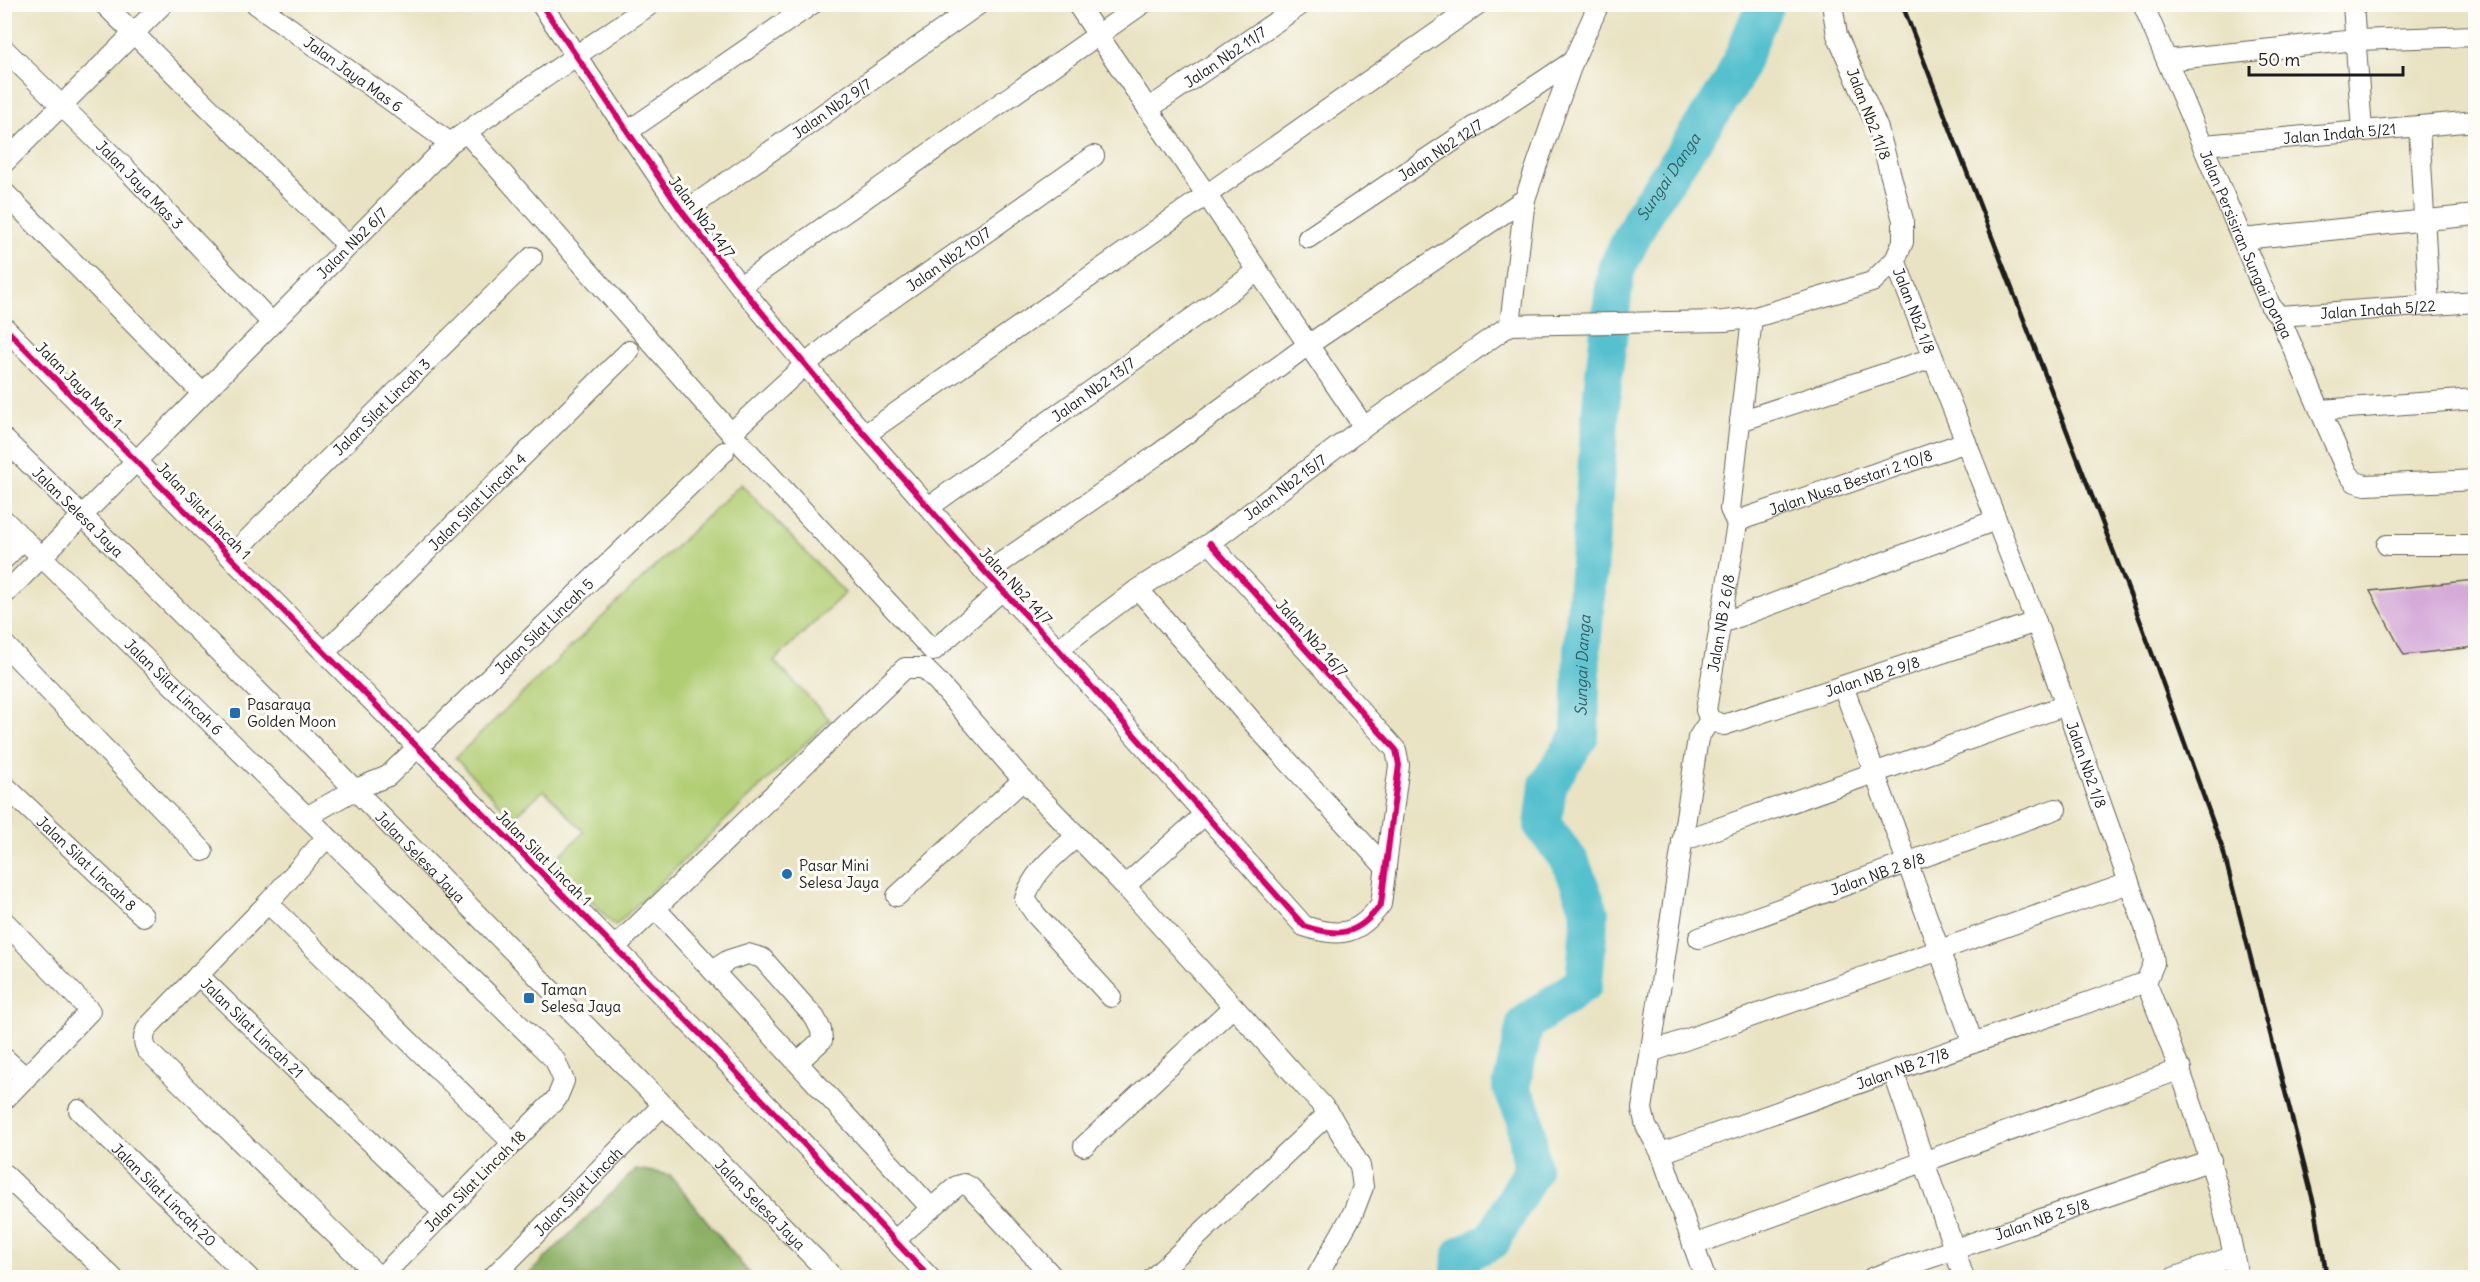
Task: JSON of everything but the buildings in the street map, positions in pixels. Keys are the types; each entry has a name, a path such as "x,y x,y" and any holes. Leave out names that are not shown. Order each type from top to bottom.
{"street":[{"path":"104,4 348,246"},
{"path":"4,162 135,35 163,4"},
{"name":"Jalan Jaya Mas 6","path":"256,4 450,143"},
{"name":"Jalan Nb2 14/7","path":"541,4 682,213 740,286 986,573 1059,649 1304,926 1323,932 1343,933 1368,922 1381,904 1399,765 1396,750"},
{"name":"Jalan Nb2 6/7","path":"4,595 450,143 651,4"},
{"path":"627,132 812,4"},
{"name":"Jalan Nb2 9/7","path":"682,213 979,4"},
{"path":"1077,4 1364,427"},
{"path":"740,286 1142,4"},
{"name":"Jalan Nb2 11/7","path":"1148,109 1302,4"},
{"path":"866,434 1208,196 1478,4"},
{"path":"1599,4 1572,61 1526,199 1510,325 1724,321 1752,318 1872,282 1895,260"},
{"name":"Jalan Nb2 11/8","path":"1832,4 1838,35 1878,129 1903,220 1903,242 1895,260"},
{"name":"Jalan Persisiran Sungai Danga","path":"2143,4 2270,305 2279,316 2347,472 2355,482 2366,484 2475,480"},
{"path":"2353,4 2362,131"},
{"path":"2167,60 2356,40 2475,36"},
{"name":"Jalan Jaya Mas 3","path":"4,49 131,174 272,323"},
{"name":"Jalan Nb2 12/7","path":"1308,238 1572,61"},
{"name":"Jalan Indah 5/21","path":"2204,145 2475,121"},
{"path":"2419,126 2429,305"},
{"path":"466,132 731,434 933,651 1002,590"},
{"name":"Jalan Nb2 10/7","path":"731,434 806,364 846,331 1094,156"},
{"path":"4,192 202,393"},
{"path":"986,573 1157,455 1308,345 1526,199"},
{"path":"2243,239 2475,215"},
{"name":"Jalan Silat Lincah 3","path":"231,556 532,257"},
{"name":"Jalan Nb2 1/8","path":"1895,260 2036,622 2152,947 2154,963 2146,982"},
{"name":"Jalan Nb2 13/7","path":"929,507 1258,271"},
{"name":"Jalan Indah 5/22","path":"2279,316 2475,302"},
{"path":"1737,524 1730,509 1752,318"},
{"name":"Jalan Nb2 15/7","path":"1059,649 1138,589 1210,543 1364,427 1510,325"},
{"name":"Jalan Jaya Mas 1","path":"4,327 136,460"},
{"name":"Jalan Silat Lincah 4","path":"325,652 629,351"},
{"path":"1740,421 1933,358"},
{"path":"2320,410 2475,399"},
{"name":"Jalan Selesa Jaya","path":"4,439 82,514 356,789 662,1106 834,1278"},
{"name":"Jalan Nusa Bestari 2 10/8","path":"1737,524 1743,519 1966,442"},
{"name":"Jalan Silat Lincah 5","path":"356,789 388,776 724,452"},
{"name":"Jalan Silat Lincah 1","path":"136,460 615,947 930,1278"},
{"name":"Jalan Silat Lincah 6","path":"4,520 555,1060 564,1081"},
{"path":"1719,624 1996,520"},
{"name":"Jalan NB 2 6/8","path":"1710,720 1706,710 1737,524"},
{"path":"4,559 24,539"},
{"name":"Jalan Nb2 16/7","path":"1210,543 1396,750"},
{"path":"2387,545 2475,545"},
{"path":"1138,589 1264,735 1386,868"},
{"name":"Jalan NB 2 9/8","path":"1710,720 1724,725 2036,622"},
{"path":"4,644 203,851"},
{"path":"615,947 905,668 924,668 1023,780 1125,886 1329,1113 1360,1167 1363,1186 1353,1213 1316,1278"},
{"path":"1843,686 1973,1043"},
{"path":"1682,841 2066,705"},
{"path":"1705,1278 1661,1153 1646,1126 1642,1109 1698,738 1710,720"},
{"path":"897,897 1023,780"},
{"name":"Jalan Silat Lincah 8","path":"4,785 143,916"},
{"path":"308,816 356,789"},
{"name":"Jalan NB 2 8/8","path":"1699,938 2056,809"},
{"path":"1125,886 1204,815"},
{"path":"1077,836 1043,866 1029,884 1025,899 1036,915 1112,997"},
{"name":"Jalan Silat Lincah 21","path":"327,837 268,903 198,975 444,1213"},
{"path":"1651,1052 2129,883"},
{"path":"268,903 513,1143"},
{"path":"655,908 931,1208"},
{"path":"4,921 90,1011 4,1100"},
{"path":"713,970 729,960 748,954 762,958 815,1018 821,1030 822,1040 798,1062"},
{"path":"198,975 147,1028 143,1035 143,1043 147,1050 380,1278"},
{"path":"2146,982 2181,1069 2211,1160 2238,1278"},
{"name":"Jalan NB 2 7/8","path":"1661,1153 2146,982"},
{"path":"1084,1146 1233,1007"},
{"path":"4,1058 26,1078"},
{"path":"1693,1245 2181,1069"},
{"path":"1893,1071 1965,1278"},
{"name":"Jalan Silat Lincah 18","path":"380,1278 557,1098 564,1081"},
{"name":"Jalan Silat Lincah","path":"492,1278 662,1106"},
{"name":"Jalan Silat Lincah 20","path":"79,1110 249,1278"},
{"path":"1153,1278 1329,1113"},
{"name":"Jalan NB 2 5/8","path":"1872,1278 2211,1160"},
{"path":"4,1174 113,1278"},
{"path":"895,1240 957,1186 964,1184 970,1187 1054,1278"},
{"path":"2173,1278 2234,1256"}],"green space":[{"path":"741,484 845,593 774,661 830,720 615,926 554,861 584,832 544,790 513,818 455,758"},
{"path":"636,1169 670,1175 752,1277 526,1277"}],"waterway":[{"name":"Sungai Danga","path":"1459,1278 1462,1254 1492,1241 1532,1170 1524,1114 1511,1088 1525,1024 1584,983 1590,912 1571,863 1543,826 1548,784 1580,736 1582,650 1603,382 1616,270 1645,211 1732,82 1765,4"}],"railway":[{"path":"1902,4 2141,623 2223,850 2315,1208 2327,1278"}],"cycle path":[{"path":"541,4 683,213 832,397 986,573 1058,649 1304,926 1328,932 1348,931 1365,922 1381,904 1399,765 1396,750 1210,543"},
{"path":"4,327 703,1037 930,1278"}],"place":[{"name":"Pasaraya Golden Moon","path":"235,713"},
{"name":"Pasar Mini Selesa Jaya","path":"787,874"},
{"name":"Taman Selesa Jaya","path":"529,998"}]}
